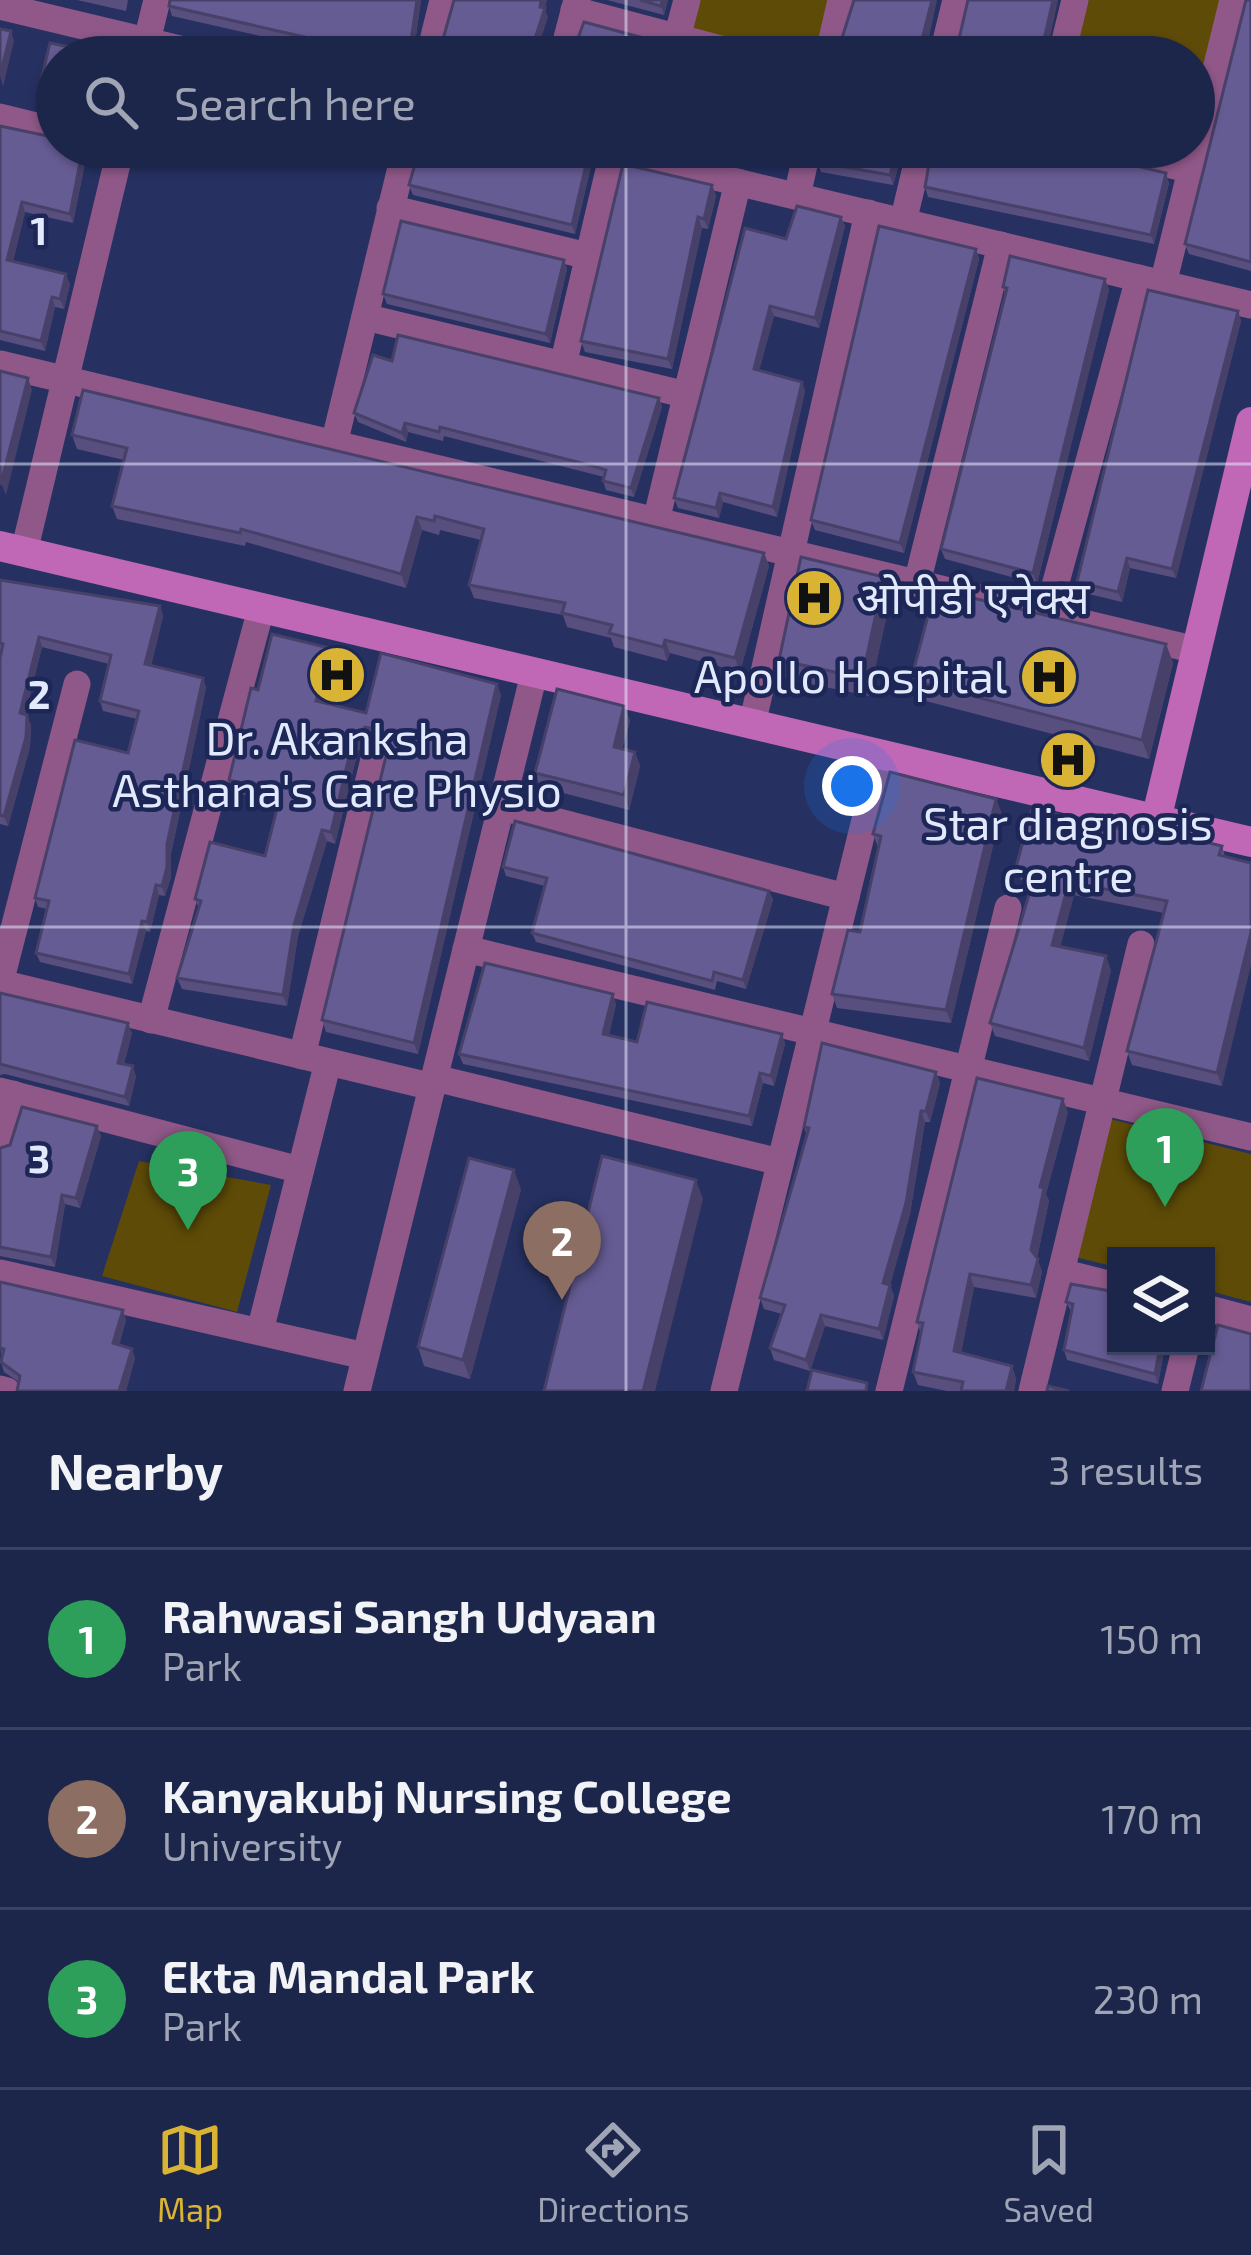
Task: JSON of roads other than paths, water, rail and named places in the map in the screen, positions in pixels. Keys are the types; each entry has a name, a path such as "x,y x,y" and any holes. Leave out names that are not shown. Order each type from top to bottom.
{"street":[{"path":"148,36 157,0"},
{"path":"434,36 443,0"},
{"path":"678,34 686,0"},
{"path":"833,36 841,0"},
{"path":"947,36 956,0"},
{"path":"1066,36 1075,0"},
{"path":"1215,73 1233,0"},
{"path":"567,36 575,5 684,36"},
{"path":"0,6 32,7 110,36"},
{"path":"0,117 36,126"},
{"path":"116,168 65,380 12,549 1251,842"},
{"path":"334,444 400,168"},
{"path":"563,365 588,256 599,168"},
{"path":"678,168 1251,305"},
{"path":"797,196 803,168"},
{"path":"903,222 916,168"},
{"path":"1047,615 1151,281 1191,170 1183,168"},
{"path":"656,521 738,182"},
{"path":"390,208 588,256"},
{"path":"752,725 868,213"},
{"path":"917,584 1001,245"},
{"path":"365,317 687,395"},
{"path":"0,364 1196,650"},
{"path":"1156,820 1251,422"},
{"path":"151,1020 261,609"},
{"path":"357,1391 534,674"},
{"path":"76,684 0,983 315,1059 781,1162"},
{"path":"260,1331 300,1170 315,1059 375,755"},
{"path":"724,1391 881,755"},
{"path":"501,807 846,897"},
{"path":"889,1391 1007,908"},
{"path":"1032,1391 1142,944"},
{"path":"466,949 967,1072 1102,1103 1249,1129"},
{"path":"0,1143 6,1093 300,1170"},
{"path":"1061,1272 1107,1284"},
{"path":"0,1273 365,1357"},
{"path":"1215,1310 1251,1320"},
{"path":"1175,1391 1184,1355"}],"place":[{"name":"ओपीडी एनेक्स","path":"814,598"},
{"name":"Dr. Akanksha Asthana's Care Physio","path":"337,675"},
{"name":"Apollo Hospital","path":"1049,677"},
{"name":"Star diagnosis centre","path":"1068,760"},
{"name":"Rahwasi Sangh Udyaan","path":"1165,1207"},
{"name":"Ekta Mandal Park","path":"188,1230"},
{"name":"Kanyakubj Nursing College","path":"562,1300"}]}
